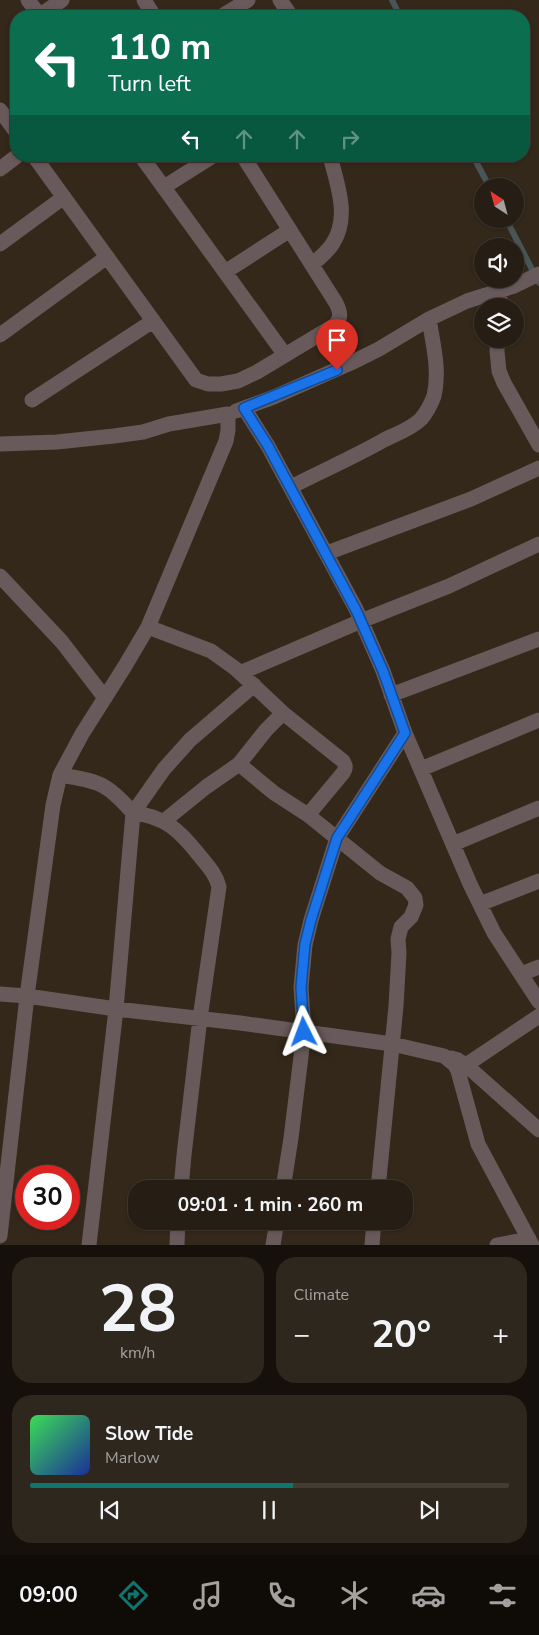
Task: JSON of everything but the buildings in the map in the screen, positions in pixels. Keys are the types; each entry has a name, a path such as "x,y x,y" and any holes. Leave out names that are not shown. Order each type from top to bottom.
{"street":[{"path":"48,10 62,0"},
{"path":"232,10 248,0"},
{"path":"0,110 10,124"},
{"path":"0,169 10,161"},
{"path":"38,162 196,380 202,383 221,384 238,381 285,355 335,325 340,317 340,310 336,303 247,162"},
{"path":"145,162 285,355"},
{"path":"164,188 204,162"},
{"path":"312,265 333,243 338,234 341,218 340,195 332,162"},
{"path":"0,244 64,196"},
{"path":"225,272 290,230"},
{"path":"0,334 107,256"},
{"path":"524,281 539,274"},
{"path":"503,298 507,288"},
{"path":"0,444 57,442 114,436 228,414 298,387 351,363 429,319 467,301 507,288"},
{"path":"291,487 420,420 434,396 436,382 436,361 429,319"},
{"path":"32,400 153,321"},
{"path":"497,348 499,371 504,383 539,445"},
{"path":"244,408 291,487 361,621 383,671 405,733 480,904 494,933 539,1002"},
{"path":"0,1236 27,996 53,805 60,775 82,734 126,666 148,626 226,441 228,414"},
{"path":"327,553 471,498 539,468"},
{"path":"240,672 449,586 539,544"},
{"path":"0,576 62,642 104,698"},
{"path":"148,626 211,651 240,672 283,713 343,761 346,765 343,774 308,815"},
{"path":"391,695 539,639"},
{"path":"89,1245 116,1008 133,813 164,769 190,740 254,685"},
{"path":"164,821 206,787 239,764 266,730 283,713"},
{"path":"421,769 539,720"},
{"path":"285,1180 292,1138 304,1032 301,987 305,944 311,920 337,838 405,733"},
{"path":"239,764 274,793 308,815 380,873 407,888 415,898 416,904 411,917 401,927 399,933 396,1006 379,1180"},
{"path":"60,775 90,780 101,784 110,789 133,813 164,821 179,831 215,875 219,887 220,893 200,1018 182,1180"},
{"path":"453,844 539,808"},
{"path":"480,904 539,881"},
{"path":"521,974 539,967"},
{"path":"0,994 392,1044 444,1056 458,1060 466,1065 539,1130"},
{"path":"466,1065 539,1016"},
{"path":"444,1056 455,1065 458,1071 478,1144 530,1242 497,1245"},
{"path":"176,1245 177,1230"},
{"path":"273,1245 276,1230"},
{"path":"372,1245 373,1230"}],"waterway":[{"path":"392,0 397,10"},
{"path":"476,162 485,178"},
{"path":"511,228 539,283"}],"route":[{"path":"304,1032 301,987 305,944 337,838 405,733 383,671 356,610 268,446 244,408 337,370"}]}
